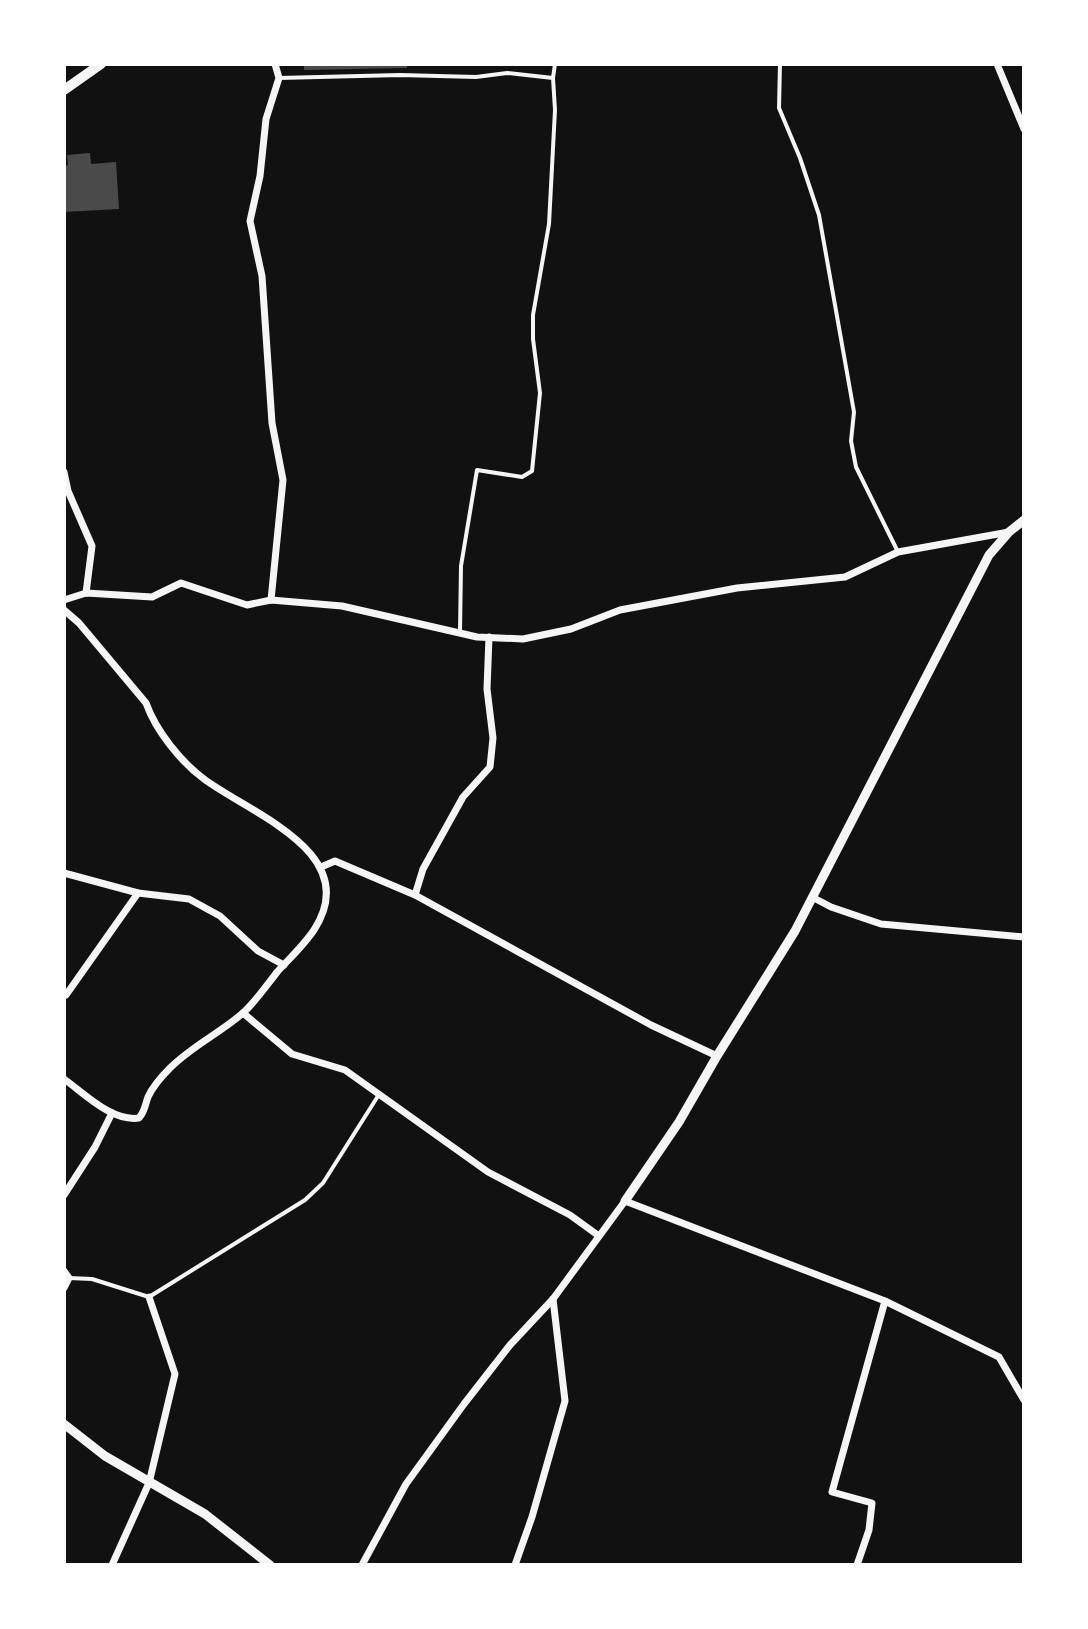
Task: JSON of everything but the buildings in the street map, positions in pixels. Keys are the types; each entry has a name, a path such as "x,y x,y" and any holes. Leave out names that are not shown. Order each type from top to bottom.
{"main road":[{"path":"64,90 101,64"}],"street":[{"path":"271,600 283,480 272,423 262,276 250,221 260,176 266,119 279,78 275,64"},
{"path":"997,64 1024,129"},
{"path":"64,472 68,491 92,546 86,593"},
{"path":"362,1565 406,1484 501,1357 553,1299 679,1122 795,931 989,555 1024,520"},
{"path":"64,600 86,593 152,597 181,583 247,605 271,600 342,606 477,637 523,639 571,629 620,610 737,588 845,577 898,552 1009,532"},
{"path":"64,610 79,623 146,703 150,715 197,774 294,837 316,857 321,867 324,899 314,930 243,1013 196,1044 167,1071 148,1097 139,1118 130,1119 112,1113 64,1079"},
{"path":"415,895 423,869 463,797 490,767 493,738 487,689 489,637"},
{"path":"321,867 335,861 415,895 651,1025 717,1056"},
{"path":"64,873 138,893 173,895 205,906 258,951 284,965"},
{"path":"65,997 138,893"},
{"path":"812,897 881,924 1024,937"},
{"path":"243,1013 292,1054 345,1070 488,1172 570,1215 599,1236"},
{"path":"64,1195 95,1147 112,1113"},
{"path":"625,1201 885,1301 999,1357 1024,1400"},
{"path":"64,1288 67,1274"},
{"path":"112,1565 149,1483 175,1374 149,1297"},
{"path":"515,1565 565,1401 553,1299"},
{"path":"857,1565 869,1530 872,1503 832,1492 885,1301"},
{"path":"64,1424 105,1456 205,1514 270,1565"}],"lane":[{"path":"460,631 461,566 477,470 522,477 532,471 540,393 533,315 549,224 555,64"},
{"path":"780,64 779,108 819,215 854,412 851,441 856,467 898,552"},
{"path":"279,78 476,77 507,73 553,78"},
{"path":"67,1274 149,1297 305,1200 323,1183 378,1096"}]}
